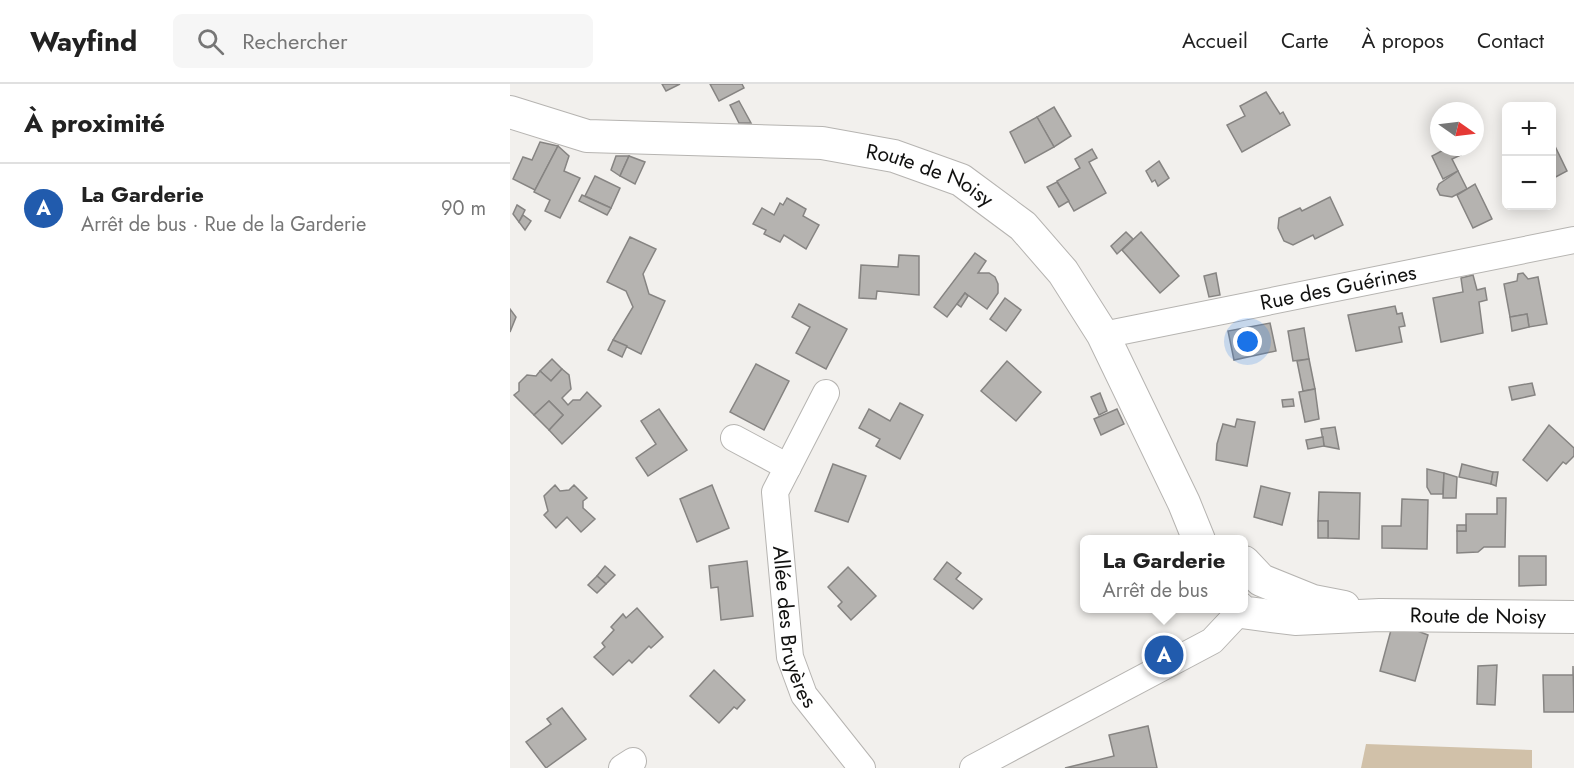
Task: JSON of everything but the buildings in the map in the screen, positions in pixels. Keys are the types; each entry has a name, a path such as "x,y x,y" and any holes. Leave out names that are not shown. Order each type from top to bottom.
{"street":[{"name":"Route de Noisy","path":"510,112 587,136 822,143 894,156 961,180 1023,226 1063,272 1103,335 1184,502 1197,535"},
{"name":"Rue des Guérines","path":"1103,335 1574,240"},
{"name":"Allée des Bruyères","path":"826,393 775,492 790,657 804,695 862,768"},
{"path":"734,438 788,467"},
{"name":"Route de Noisy","path":"1184,502 1216,535"},
{"name":"Route de Noisy","path":"1252,571 1313,601 1380,615"},
{"path":"1248,586 1252,571"},
{"name":"Route de Noisy","path":"1248,610 1295,619 1380,615 1574,617"},
{"path":"973,768 1212,641 1238,613"}],"shaded area":[{"path":"1366,744 1532,750 1532,768 1361,768"}],"place":[{"name":"La Garderie","path":"1164,655"}]}
